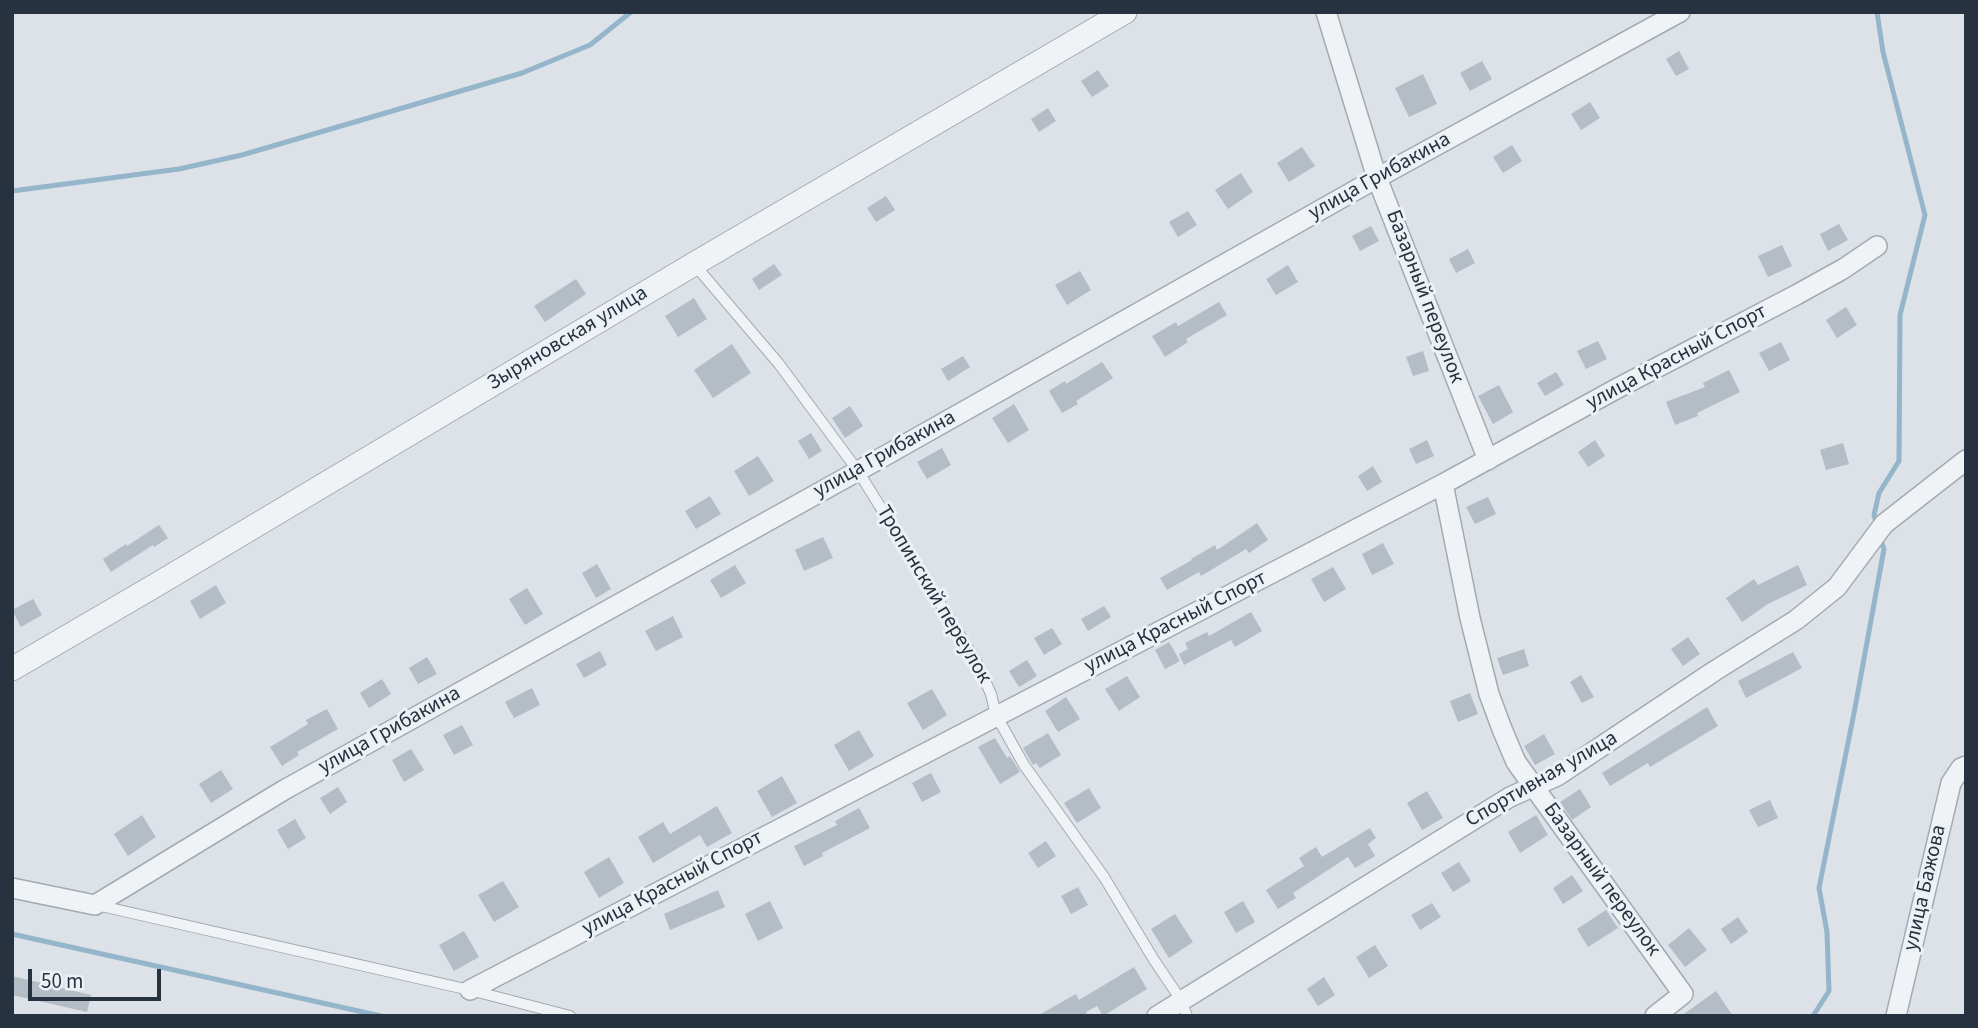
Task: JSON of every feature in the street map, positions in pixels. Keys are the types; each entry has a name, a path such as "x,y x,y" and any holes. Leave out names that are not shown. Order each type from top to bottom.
{"street":[{"name":"Зыряновская улица","path":"12,669 1125,12"},
{"name":"Базарный переулок","path":"1326,12 1377,178 1488,460"},
{"name":"улица Грибакина","path":"95,905 284,790 1377,178 1680,12"},
{"name":"улица Красный Спорт","path":"470,990 1443,484 1796,295 1877,246"},
{"name":"Спортивная улица","path":"1157,1016 1184,1008 1510,797 1557,776 1796,620 1837,587 1879,529 1966,460"},
{"name":"Базарный переулок","path":"1443,484 1470,618 1489,694 1502,729 1516,762 1683,994 1655,1016"},
{"name":"улица Бажова","path":"1896,1016 1951,783 1961,768 1966,766"},
{"path":"12,888 95,905"}],"lane":[{"name":"Тропинский переулок","path":"694,264 779,364 858,471 977,663 991,694 996,716 1024,765 1104,877 1184,1008"},
{"path":"95,905 470,990 570,1016"}],"building":[{"path":"1679,51 1689,69 1676,76 1666,59"},
{"path":"1482,61 1492,79 1470,91 1460,73"},
{"path":"1098,70 1109,86 1092,97 1081,81"},
{"path":"1423,74 1437,104 1409,117 1395,88"},
{"path":"1590,102 1600,118 1581,130 1571,114"},
{"path":"1048,108 1056,121 1039,132 1031,119"},
{"path":"1512,145 1522,161 1503,173 1493,157"},
{"path":"1302,147 1315,166 1289,182 1277,163"},
{"path":"1241,173 1253,192 1228,209 1215,190"},
{"path":"886,196 895,210 876,222 867,208"},
{"path":"1188,211 1197,225 1178,237 1169,222"},
{"path":"1839,224 1848,240 1828,251 1820,234"},
{"path":"1371,226 1379,241 1360,251 1352,236"},
{"path":"1782,245 1792,266 1768,277 1758,256"},
{"path":"1468,249 1475,263 1456,273 1449,259"},
{"path":"774,264 782,275 759,290 752,279"},
{"path":"1288,265 1298,282 1276,295 1266,279"},
{"path":"1080,271 1091,290 1067,305 1055,285"},
{"path":"576,279 586,294 545,322 534,306"},
{"path":"694,298 707,319 678,337 665,316"},
{"path":"1219,302 1227,315 1186,339 1188,342 1165,357 1152,336 1176,322 1178,326"},
{"path":"1846,307 1857,325 1837,338 1826,320"},
{"path":"1598,341 1607,359 1586,369 1577,351"},
{"path":"1781,342 1790,360 1769,371 1759,353"},
{"path":"732,344 751,373 713,398 694,370"},
{"path":"1423,351 1429,371 1413,376 1406,357"},
{"path":"963,356 970,367 948,381 941,369"},
{"path":"1102,362 1113,378 1062,413 1049,391"},
{"path":"1729,370 1740,392 1697,413 1698,416 1675,425 1666,402 1705,387 1703,383"},
{"path":"1556,372 1564,385 1545,396 1537,383"},
{"path":"1499,385 1513,412 1493,424 1478,396"},
{"path":"1014,404 1029,430 1008,443 992,418"},
{"path":"850,406 863,426 845,438 832,418"},
{"path":"811,433 822,451 809,459 798,441"},
{"path":"1427,440 1434,456 1416,464 1409,449"},
{"path":"1595,440 1605,456 1588,467 1578,452"},
{"path":"1843,443 1849,464 1826,470 1820,450"},
{"path":"942,448 951,465 927,479 917,462"},
{"path":"758,456 774,481 749,496 734,471"},
{"path":"1373,466 1382,482 1367,491 1358,476"},
{"path":"710,496 721,514 696,529 685,511"},
{"path":"1488,497 1496,514 1475,524 1466,507"},
{"path":"1257,523 1268,540 1249,553 1246,549 1201,576 1199,572 1167,590 1160,578 1215,545 1217,550"},
{"path":"159,525 168,538 111,572 103,559"},
{"path":"823,537 833,558 804,571 795,550"},
{"path":"1383,543 1394,564 1372,575 1362,554"},
{"path":"597,564 611,589 596,598 582,573"},
{"path":"735,565 746,583 721,598 710,580"},
{"path":"1798,565 1807,585 1768,604 1742,622 1726,598 1754,579 1758,585"},
{"path":"1333,567 1346,589 1324,602 1311,579"},
{"path":"216,585 226,603 200,619 190,601"},
{"path":"527,588 543,614 525,625 509,599"},
{"path":"33,599 42,615 21,627 12,610"},
{"path":"1104,606 1111,617 1088,631 1081,619"},
{"path":"1251,612 1262,631 1235,647 1231,640 1184,665 1179,654 1188,649 1185,643 1207,632 1209,636"},
{"path":"673,616 683,637 656,651 645,631"},
{"path":"1052,628 1062,644 1044,655 1034,638"},
{"path":"1688,637 1700,654 1683,666 1671,649"},
{"path":"1169,642 1180,661 1165,669 1155,650"},
{"path":"1524,649 1529,666 1503,675 1497,658"},
{"path":"600,651 607,665 584,678 576,664"},
{"path":"1793,652 1802,668 1746,698 1738,681"},
{"path":"427,657 437,674 418,684 409,668"},
{"path":"1027,660 1037,676 1019,687 1009,671"},
{"path":"1581,675 1594,697 1582,703 1570,682"},
{"path":"1127,676 1140,697 1119,711 1105,689"},
{"path":"382,679 391,694 369,708 360,693"},
{"path":"532,688 540,705 514,718 505,702"},
{"path":"932,689 947,715 923,730 907,703"},
{"path":"1470,693 1478,714 1458,722 1450,701"},
{"path":"1066,697 1080,719 1058,732 1045,711"},
{"path":"1707,707 1718,726 1650,767 1648,763 1610,786 1602,773"},
{"path":"327,709 338,729 297,752 299,755 282,766 270,747 308,724 306,720"},
{"path":"462,725 473,745 454,755 443,735"},
{"path":"859,730 874,756 849,771 834,745"},
{"path":"1048,733 1061,755 1040,768 1036,763 1033,765 1023,748"},
{"path":"1544,734 1555,754 1535,765 1524,746"},
{"path":"995,738 1007,758 1010,756 1020,772 1000,784 978,747"},
{"path":"411,749 424,770 404,782 392,760"},
{"path":"221,770 233,789 211,803 199,784"},
{"path":"931,773 941,792 922,802 912,783"},
{"path":"782,776 797,803 772,817 757,791"},
{"path":"338,787 347,802 330,814 320,798"},
{"path":"1089,788 1101,808 1077,823 1064,803"},
{"path":"1580,789 1591,807 1572,820 1560,802"},
{"path":"1427,791 1443,818 1422,830 1407,803"},
{"path":"1770,800 1778,818 1758,827 1749,810"},
{"path":"717,806 732,833 707,847 700,835 653,863 638,837 663,822 670,834"},
{"path":"859,808 870,828 822,853 823,856 804,866 794,846 837,825 835,821"},
{"path":"142,815 156,837 128,856 114,834"},
{"path":"1536,815 1548,835 1520,853 1508,832"},
{"path":"295,819 306,838 288,849 277,830"},
{"path":"1370,828 1376,838 1368,844 1375,856 1355,868 1348,857 1293,893 1296,898 1278,909 1266,890 1304,866 1299,858 1316,847 1322,857"},
{"path":"1046,841 1056,856 1038,868 1028,853"},
{"path":"609,857 624,883 599,898 584,872"},
{"path":"1459,862 1471,881 1453,892 1441,873"},
{"path":"1572,875 1583,891 1563,904 1553,888"},
{"path":"503,881 519,907 494,922 478,895"},
{"path":"1078,887 1088,905 1071,914 1061,896"},
{"path":"718,890 725,907 670,930 664,914"},
{"path":"770,901 783,928 758,941 745,914"},
{"path":"1243,901 1255,922 1236,933 1224,912"},
{"path":"1432,903 1441,917 1420,930 1411,915"},
{"path":"1606,910 1618,928 1588,947 1577,929"},
{"path":"1175,914 1193,942 1169,958 1151,929"},
{"path":"1738,917 1748,932 1731,944 1721,929"},
{"path":"1689,928 1707,950 1685,967 1668,945"},
{"path":"464,931 479,957 454,971 439,945"},
{"path":"1375,945 1388,966 1369,978 1356,957"},
{"path":"1134,967 1147,989 1103,1016 1097,1006 1086,1012 1088,1016 1037,1016 1076,994 1079,1000"},
{"path":"12,976 91,995 87,1012 12,995"},
{"path":"1324,977 1335,995 1318,1006 1307,989"},
{"path":"1716,991 1733,1016 1681,1016"}],"waterway":[{"path":"12,191 179,169 242,155 522,73 590,45 631,12"},
{"path":"1877,12 1883,52 1925,215 1900,315 1899,461 1879,493 1874,515 1877,525"},
{"path":"1813,1016 1829,991 1827,932 1819,888 1884,549 1880,538"},
{"path":"12,934 381,1016"}]}
